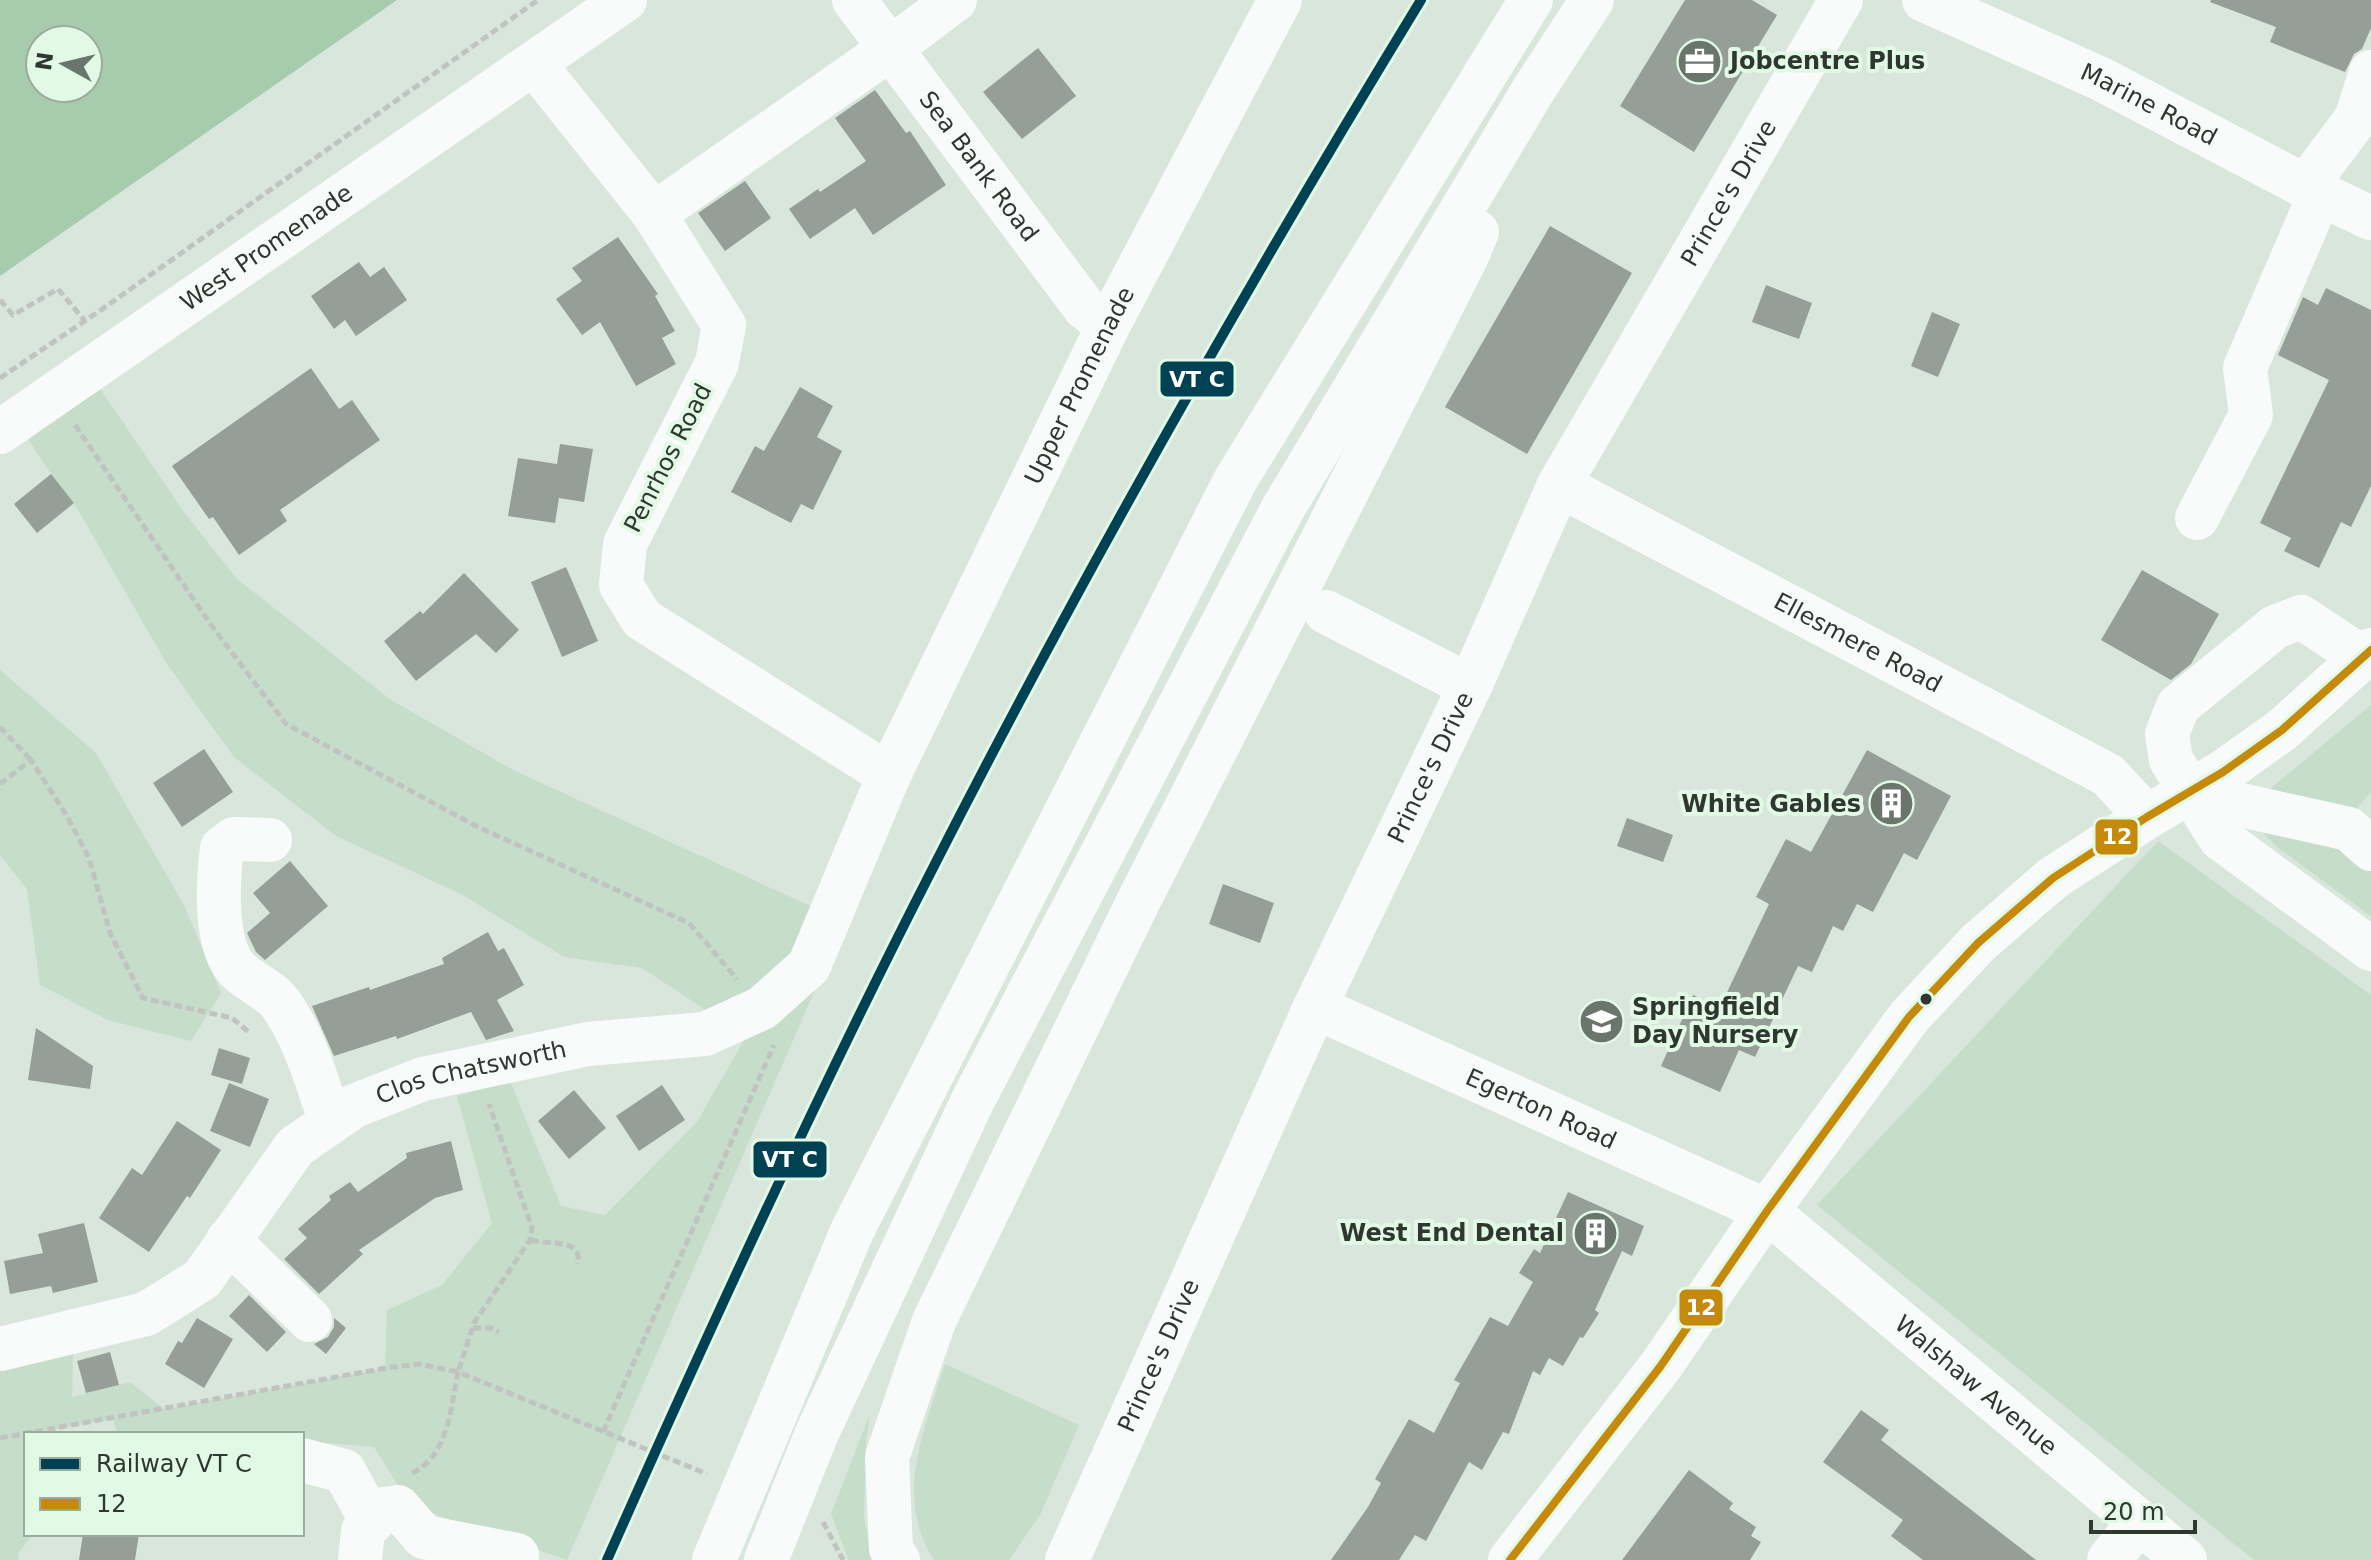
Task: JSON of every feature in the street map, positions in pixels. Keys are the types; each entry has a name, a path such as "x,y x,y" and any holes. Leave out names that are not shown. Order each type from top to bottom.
{"main road":[{"name":"West Promenade","path":"0,432 625,0"},
{"name":"Sea Bank Road","path":"854,0 1085,308 1108,326"},
{"path":"654,214 955,0"},
{"name":"Upper Promenade","path":"889,775 1108,326 1280,0"},
{"path":"696,1560 853,1229 1236,479 1531,0"},
{"path":"766,1560 817,1433 973,1100 1282,510 1534,89 1592,0"},
{"name":"Prince's Drive","path":"1067,1560 1315,1007 1470,686 1559,485 1841,0"},
{"name":"Marine Road","path":"1926,0 2101,79 2371,218"},
{"name":"Penrhos Road","path":"534,64 654,214 724,325 717,363 625,544 621,585 642,619 889,775"},
{"path":"2197,518 2251,415 2245,368 2313,190 2364,122 2371,72"},
{"path":"898,1560 891,1549 887,1457 934,1321 1145,888 1467,256 1534,89"},
{"name":"Ellesmere Road","path":"1559,485 2108,775 2147,817"},
{"path":"1326,612 1470,686"},
{"path":"2200,806 2223,772 2282,730 2367,654 2301,617 2275,627 2178,706 2167,734 2171,760 2220,838 2371,949"},
{"name":"Clos Chatsworth","path":"0,1349 146,1314 202,1279 295,1147 354,1106 423,1079 588,1044 705,1034 769,1024 809,966 889,775"},
{"path":"1510,1560 1660,1367 1767,1211 1909,1017 1978,943 2053,878 2147,817 2200,806 2241,805 2364,826"},
{"path":"270,840 234,839 222,848 218,878 226,947 236,968 279,1001 305,1050 331,1122"},
{"name":"Egerton Road","path":"1315,1007 1767,1211"},
{"name":"Walshaw Avenue","path":"1767,1211 2185,1560"},
{"path":"714,1560 853,1229"},
{"path":"228,1240 310,1320"},
{"path":"304,1461 344,1471 385,1521 424,1537 517,1555"},
{"path":"2109,1560 2139,1522"}],"path":[{"path":"0,378 538,0"},
{"path":"0,300 13,315 58,289 85,321"},
{"path":"33,1432 419,1364 458,1372 603,1432 769,1024 689,923 478,827 286,724 211,625 55,394"},
{"path":"0,727 31,760 67,816 89,858 110,933 143,998 232,1018 256,1038"},
{"path":"0,784 31,760"},
{"path":"385,1521 397,1479 427,1466 447,1429 458,1372 473,1328 530,1240 532,1228 477,1069"},
{"path":"530,1240 545,1245 562,1243 575,1248 579,1255 578,1264"},
{"path":"473,1328 491,1328 499,1332"},
{"path":"0,1438 24,1434"},
{"path":"822,1520 843,1560"}],"shaded area":[{"path":"0,0 397,0 0,276"},
{"path":"88,371 186,515 237,579 391,700 515,771 830,915 821,976 567,1560 411,1506 374,1447 304,1441 304,1432 116,1432 113,1419 56,1429 57,1432 24,1432 24,1536 31,1536 19,1552 18,1560 0,1560 0,1349 73,1354 72,1397 130,1382 164,1409 385,1368 387,1310 442,1285 492,1223 457,1096 510,1081 561,1206 605,1215 697,1122 762,1009 712,1014 642,968 564,957 461,894 336,836 234,757 167,664 74,503 16,421"},
{"path":"0,670 96,753 184,905 221,993 191,1041 108,1020 40,985 27,889 0,855"},
{"path":"2371,705 2371,791 2350,818 2371,864 2371,916 2277,847 2256,826 2259,798"},
{"path":"2158,841 2371,995 2371,1560 2254,1560 1817,1205"},
{"path":"945,1364 1079,1425 1040,1515 1009,1560 934,1560 922,1536 914,1488 917,1463"},
{"path":"870,1414 866,1440 864,1516 872,1560 849,1560 831,1514"}],"building":[{"name":"Jobcentre Plus","path":"1685,0 1752,0 1777,15 1694,152 1620,106"},
{"path":"2211,0 2371,0 2371,28 2362,49 2354,54 2345,72 2270,42 2276,27"},
{"path":"1038,48 1076,96 1022,139 983,92"},
{"path":"875,90 906,133 910,131 946,185 873,235 855,208 810,239 789,209 866,161 835,118"},
{"path":"745,181 771,218 725,251 698,213"},
{"path":"1550,226 1632,273 1527,454 1445,407"},
{"path":"618,237 658,294 655,296 675,331 662,338 676,364 636,386 600,322 582,335 556,299 582,281 572,268"},
{"path":"359,262 370,277 384,267 407,300 356,336 345,320 334,329 311,296"},
{"path":"1766,285 1812,303 1799,339 1752,322"},
{"path":"2326,288 2371,310 2371,486 2351,527 2341,522 2319,568 2284,551 2291,538 2260,523 2329,380 2278,355 2303,297 2318,305"},
{"path":"1932,312 1960,324 1938,377 1911,366"},
{"path":"311,368 339,409 352,400 380,440 280,510 287,521 239,555 172,466"},
{"path":"800,387 833,406 817,437 842,451 813,510 801,504 791,523 731,492 755,446 764,451"},
{"path":"560,444 593,449 584,502 559,498 555,523 508,516 518,458 557,464"},
{"path":"51,474 74,503 37,533 14,504"},
{"path":"566,567 598,641 562,657 531,582"},
{"path":"2142,570 2219,614 2191,664 2171,680 2101,640"},
{"path":"464,573 519,630 496,653 476,634 416,681 384,641 420,611 423,614"},
{"path":"204,749 233,792 182,827 153,783"},
{"path":"1867,750 1951,796 1917,860 1904,853 1873,912 1857,904 1843,931 1833,926 1812,972 1798,966 1755,1057 1739,1050 1720,1092 1661,1066 1693,995 1720,1007 1769,904 1756,897 1786,839 1811,852"},
{"path":"1627,818 1673,835 1663,862 1617,846"},
{"path":"290,861 328,906 265,960 256,952 247,933 270,913 253,893"},
{"path":"1223,884 1274,903 1260,943 1209,924"},
{"path":"488,932 498,951 504,948 524,985 497,1000 514,1031 486,1040 471,1012 397,1039 396,1036 334,1056 312,1006 444,964 442,958"},
{"path":"36,1028 93,1066 90,1089 28,1080"},
{"path":"219,1048 250,1058 242,1084 211,1075"},
{"path":"229,1083 269,1099 250,1147 210,1131"},
{"path":"662,1085 685,1120 639,1151 616,1116"},
{"path":"574,1090 606,1128 569,1159 538,1121"},
{"path":"177,1121 221,1150 149,1252 99,1218 132,1168 142,1175"},
{"path":"451,1141 463,1190 435,1198 359,1250 363,1254 319,1294 284,1259 307,1238 298,1229 331,1200 329,1196 350,1182 358,1192 407,1158 406,1153"},
{"path":"1568,1192 1644,1226 1632,1256 1622,1251 1595,1310 1599,1313 1583,1338 1580,1337 1563,1366 1549,1358 1540,1375 1533,1371 1509,1434 1503,1432 1482,1470 1469,1462 1426,1541 1415,1535 1399,1560 1331,1560 1368,1507 1381,1483 1375,1479 1409,1419 1434,1433 1460,1383 1454,1380 1490,1317 1508,1326 1533,1282 1519,1273 1534,1249 1540,1253"},
{"path":"84,1223 98,1282 53,1293 51,1286 10,1294 4,1261 43,1253 38,1234"},
{"path":"249,1295 286,1332 267,1352 229,1316"},
{"path":"197,1318 233,1339 204,1388 165,1364 178,1341 182,1343"},
{"path":"334,1318 346,1328 326,1354 314,1344 328,1337 334,1327"},
{"path":"110,1352 119,1385 86,1393 77,1361"},
{"path":"1861,1410 1889,1430 1881,1440 2036,1560 1923,1560 1891,1536 1903,1520 1823,1462"},
{"path":"1689,1470 1733,1503 1729,1509 1756,1527 1751,1536 1761,1542 1750,1560 1622,1560"},
{"path":"83,1536 139,1536 135,1560 79,1560"}],"transit line":[{"path":"607,1560 807,1122 992,754 1170,428 1421,0"},
{"name":"12","path":"1510,1560 1660,1367 1767,1211 1909,1017 1978,943 2053,878 2223,772 2282,730 2371,650"}],"place":[{"name":"Jobcentre Plus","path":"1699,61"},
{"name":"White Gables","path":"1892,804"},
{"name":"Springfield Day Nursery","path":"1601,1021"},
{"name":"West End Dental","path":"1595,1233"}]}
